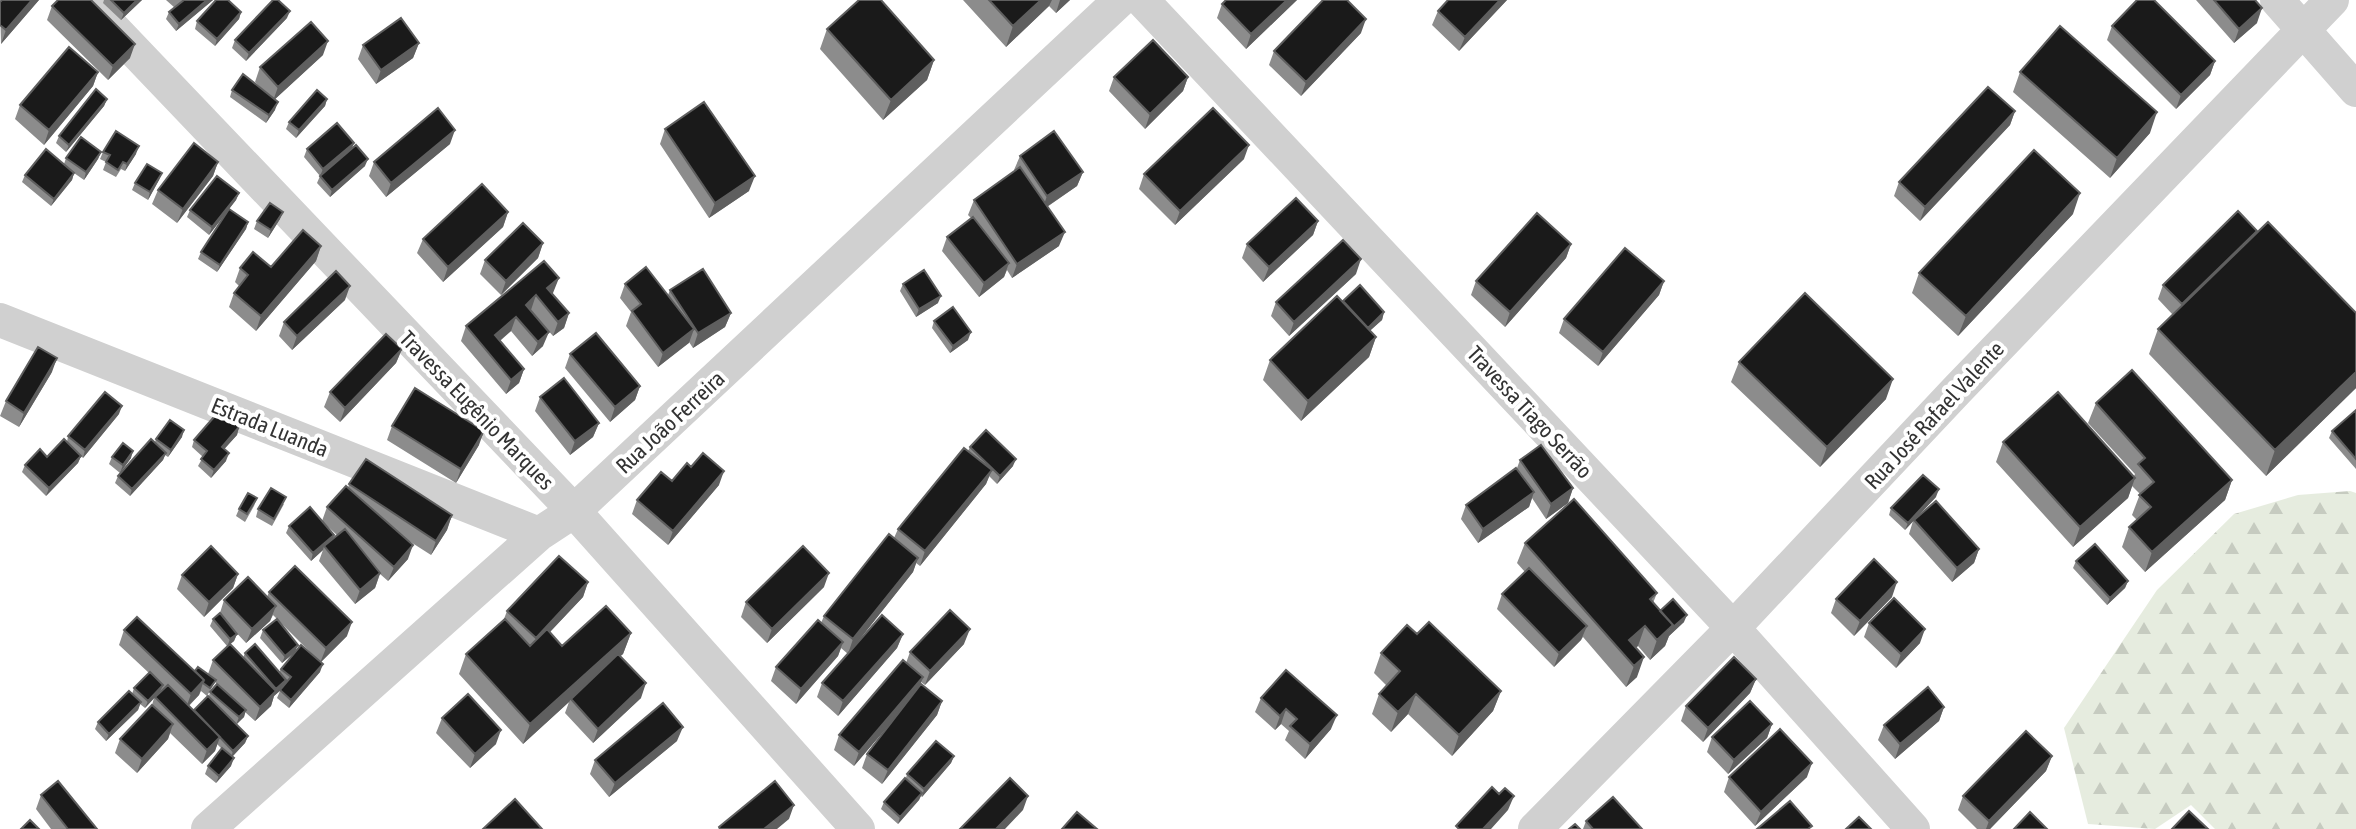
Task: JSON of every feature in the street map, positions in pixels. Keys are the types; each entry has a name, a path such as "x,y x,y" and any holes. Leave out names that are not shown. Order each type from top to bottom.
{"street":[{"name":"Travessa Eugênio Marques","path":"86,0 574,511 858,829"},
{"name":"Rua João Ferreira","path":"208,829 539,534 574,511 1120,0"},
{"name":"Travessa Tiago Serrão","path":"1142,0 1733,628 1913,829"},
{"path":"2277,0 2356,90"},
{"name":"Rua José Rafael Valente","path":"1535,829 1733,628 2332,0"},
{"name":"Estrada Luanda","path":"0,320 539,534"}],"green space":[{"path":"2356,493 2356,829 2215,829 2191,805 2155,829 2088,824 2064,728 2157,590 2234,514 2298,495"}],"building":[{"path":"2,0 32,0 6,30 0,25"},
{"path":"58,0 91,0 135,44 113,66 52,6"},
{"path":"111,0 137,0 124,13"},
{"path":"184,0 207,0 179,24 169,12"},
{"path":"216,0 228,0 241,12 217,39 197,21"},
{"path":"273,0 278,0 290,11 249,53 235,40"},
{"path":"859,0 881,0 934,60 891,100 827,29"},
{"path":"989,0 1041,0 1013,26"},
{"path":"1226,0 1287,0 1251,34 1222,4"},
{"path":"1323,0 1347,0 1366,19 1306,82 1274,51"},
{"path":"1448,0 1500,0 1465,37 1438,11"},
{"path":"2137,0 2154,0 2215,61 2181,95 2112,26"},
{"path":"2214,0 2255,0 2262,8 2239,29"},
{"path":"401,18 419,43 381,70 363,45"},
{"path":"311,22 328,41 278,87 260,67"},
{"path":"2060,26 2157,112 2117,158 2020,72"},
{"path":"1153,40 1188,77 1150,114 1114,77"},
{"path":"69,47 98,72 49,130 20,105"},
{"path":"243,74 278,102 269,115 232,90"},
{"path":"1988,87 2015,111 1925,207 1899,182"},
{"path":"96,89 107,99 69,145 59,136"},
{"path":"317,90 327,99 299,130 289,122"},
{"path":"704,102 755,176 715,203 665,129"},
{"path":"438,108 455,130 391,183 374,162"},
{"path":"1213,108 1249,145 1180,211 1144,174"},
{"path":"337,123 354,143 323,169 307,149"},
{"path":"116,131 139,146 127,164 123,162 118,170 106,162 110,155 103,152"},
{"path":"1054,131 1083,172 1047,196 1020,156"},
{"path":"81,137 101,152 86,172 66,158"},
{"path":"194,143 218,162 183,209 158,190"},
{"path":"356,145 368,159 332,190 320,176"},
{"path":"46,149 74,173 54,199 25,175"},
{"path":"2034,150 2080,193 1966,316 1919,273"},
{"path":"147,164 162,173 150,192 135,183"},
{"path":"1020,167 1065,232 1017,264 974,200"},
{"path":"217,176 239,193 212,227 190,210"},
{"path":"482,184 508,212 448,267 423,239"},
{"path":"1296,198 1318,221 1269,267 1247,244"},
{"path":"270,203 283,212 271,230 257,221"},
{"path":"229,209 248,222 220,265 201,252"},
{"path":"2238,211 2257,231 2182,304 2163,285"},
{"path":"1537,213 1571,244 1510,312 1476,281"},
{"path":"973,217 1009,263 984,283 947,237"},
{"path":"2268,222 2356,313 2356,372 2275,450 2158,329"},
{"path":"523,223 543,243 506,281 485,260"},
{"path":"303,230 321,246 261,316 234,293 248,275 240,268 253,252 271,267"},
{"path":"1343,240 1361,259 1294,322 1276,302"},
{"path":"1625,248 1664,281 1603,352 1564,319"},
{"path":"544,261 559,278 547,288 569,313 558,322 536,295 526,305 549,332 538,342 516,317 495,335 524,369 511,380 466,326"},
{"path":"646,267 694,329 663,353 632,311 641,304 625,284"},
{"path":"703,269 731,313 698,333 670,290"},
{"path":"924,270 941,296 919,309 903,284"},
{"path":"336,271 350,286 297,336 284,322"},
{"path":"1360,285 1384,312 1368,328 1343,301"},
{"path":"1805,293 1893,379 1827,447 1739,362"},
{"path":"1337,296 1376,337 1308,401 1270,360"},
{"path":"953,307 971,332 953,346 934,321"},
{"path":"596,333 640,386 615,407 570,354"},
{"path":"386,334 402,349 345,408 330,392"},
{"path":"38,347 57,358 24,413 6,401"},
{"path":"2132,370 2232,480 2152,552 2129,527 2151,507 2139,495 2154,482 2138,464 2145,458 2096,403"},
{"path":"564,378 599,423 575,441 540,397"},
{"path":"415,388 484,431 461,469 392,426"},
{"path":"105,392 122,406 85,450 68,436"},
{"path":"2058,392 2135,478 2080,527 2003,442"},
{"path":"220,410 239,427 222,447 229,453 214,470 201,459 207,451 194,440"},
{"path":"2356,410 2356,459 2332,431"},
{"path":"170,420 184,430 171,450 156,439"},
{"path":"986,430 1016,459 1000,476 970,447"},
{"path":"64,439 81,456 49,488 25,465 40,449 47,457"},
{"path":"151,439 166,453 132,489 118,476"},
{"path":"123,443 133,451 123,465 112,457"},
{"path":"1541,445 1573,488 1551,504 1520,460"},
{"path":"964,448 992,470 925,551 898,529"},
{"path":"703,453 724,471 673,531 637,500 661,472 672,481 687,463 691,467"},
{"path":"366,459 452,515 436,541 349,484"},
{"path":"1516,468 1534,492 1483,529 1466,505"},
{"path":"1923,475 1939,489 1908,523 1891,508"},
{"path":"346,486 413,545 394,567 327,507"},
{"path":"271,488 286,497 274,519 258,509"},
{"path":"248,493 257,498 247,514 239,509"},
{"path":"1574,499 1657,593 1650,599 1673,625 1657,640 1645,626 1629,640 1644,657 1634,666 1525,543"},
{"path":"1936,501 1979,549 1957,568 1914,520"},
{"path":"310,507 334,535 313,553 289,526"},
{"path":"345,529 380,573 360,590 324,546"},
{"path":"889,534 918,558 853,639 824,616"},
{"path":"2095,544 2128,581 2110,598 2076,561"},
{"path":"211,546 238,574 209,602 182,575"},
{"path":"803,546 829,573 772,629 746,602"},
{"path":"559,556 588,582 536,638 507,611"},
{"path":"1874,559 1897,582 1860,621 1836,599"},
{"path":"295,566 352,622 326,648 269,592"},
{"path":"1529,568 1587,626 1559,653 1502,594"},
{"path":"248,577 276,606 252,629 224,600"},
{"path":"1894,598 1925,629 1901,654 1869,623"},
{"path":"1673,599 1687,615 1671,629 1673,625 1660,611"},
{"path":"606,606 631,633 530,724 466,654 505,619 530,646 547,629 562,646"},
{"path":"950,610 970,629 930,671 910,652"},
{"path":"220,613 237,634 230,639 213,619"},
{"path":"882,615 903,634 843,701 822,683"},
{"path":"137,617 204,680 191,694 124,630"},
{"path":"277,619 298,645 285,656 263,630"},
{"path":"818,620 843,642 801,689 776,667"},
{"path":"1429,622 1501,691 1459,735 1416,694 1398,712 1379,694 1400,671 1381,653 1407,625 1417,634"},
{"path":"230,644 276,691 260,707 213,660"},
{"path":"255,644 286,680 276,689 245,653"},
{"path":"301,645 323,664 291,700 280,690 291,677 281,669"},
{"path":"618,654 646,683 598,729 571,699"},
{"path":"1734,657 1756,679 1708,728 1686,706"},
{"path":"903,660 923,677 859,752 839,735"},
{"path":"198,667 216,680 210,688 195,671"},
{"path":"1286,670 1337,715 1310,744 1290,726 1297,719 1286,709 1280,716 1261,698"},
{"path":"150,672 163,685 148,701 134,688"},
{"path":"217,684 246,710 239,717 210,692"},
{"path":"921,684 942,701 888,770 867,754"},
{"path":"168,685 220,737 207,750 155,697"},
{"path":"1928,687 1944,707 1900,744 1884,725"},
{"path":"129,691 141,702 109,734 98,722"},
{"path":"468,694 501,730 475,754 442,718"},
{"path":"208,696 248,736 233,751 194,710"},
{"path":"1750,701 1772,724 1734,760 1712,737"},
{"path":"663,703 683,727 615,783 595,760"},
{"path":"152,705 173,724 142,759 120,739"},
{"path":"1780,729 1812,763 1761,812 1729,777"},
{"path":"2026,731 2052,756 1989,821 1963,796"},
{"path":"936,741 954,756 924,789 907,774"},
{"path":"222,748 234,758 219,776 208,766"},
{"path":"905,778 922,793 900,817 884,802"},
{"path":"1010,778 1028,796 996,829 960,829"},
{"path":"58,781 97,829 68,829 41,795"},
{"path":"775,781 794,805 764,829 720,829 719,827"},
{"path":"1492,787 1499,794 1505,788 1514,796 1483,829 1459,829 1456,826"},
{"path":"1613,797 1642,829 1593,829 1586,821"},
{"path":"515,799 542,829 483,829"},
{"path":"1790,801 1812,826 1808,829 1757,829"},
{"path":"2189,811 2208,829 2172,829"},
{"path":"1077,812 1097,829 1062,829"},
{"path":"2030,812 2047,829 2014,829"},
{"path":"1859,817 1871,829 1846,829"},
{"path":"30,820 39,829 21,829"}]}
